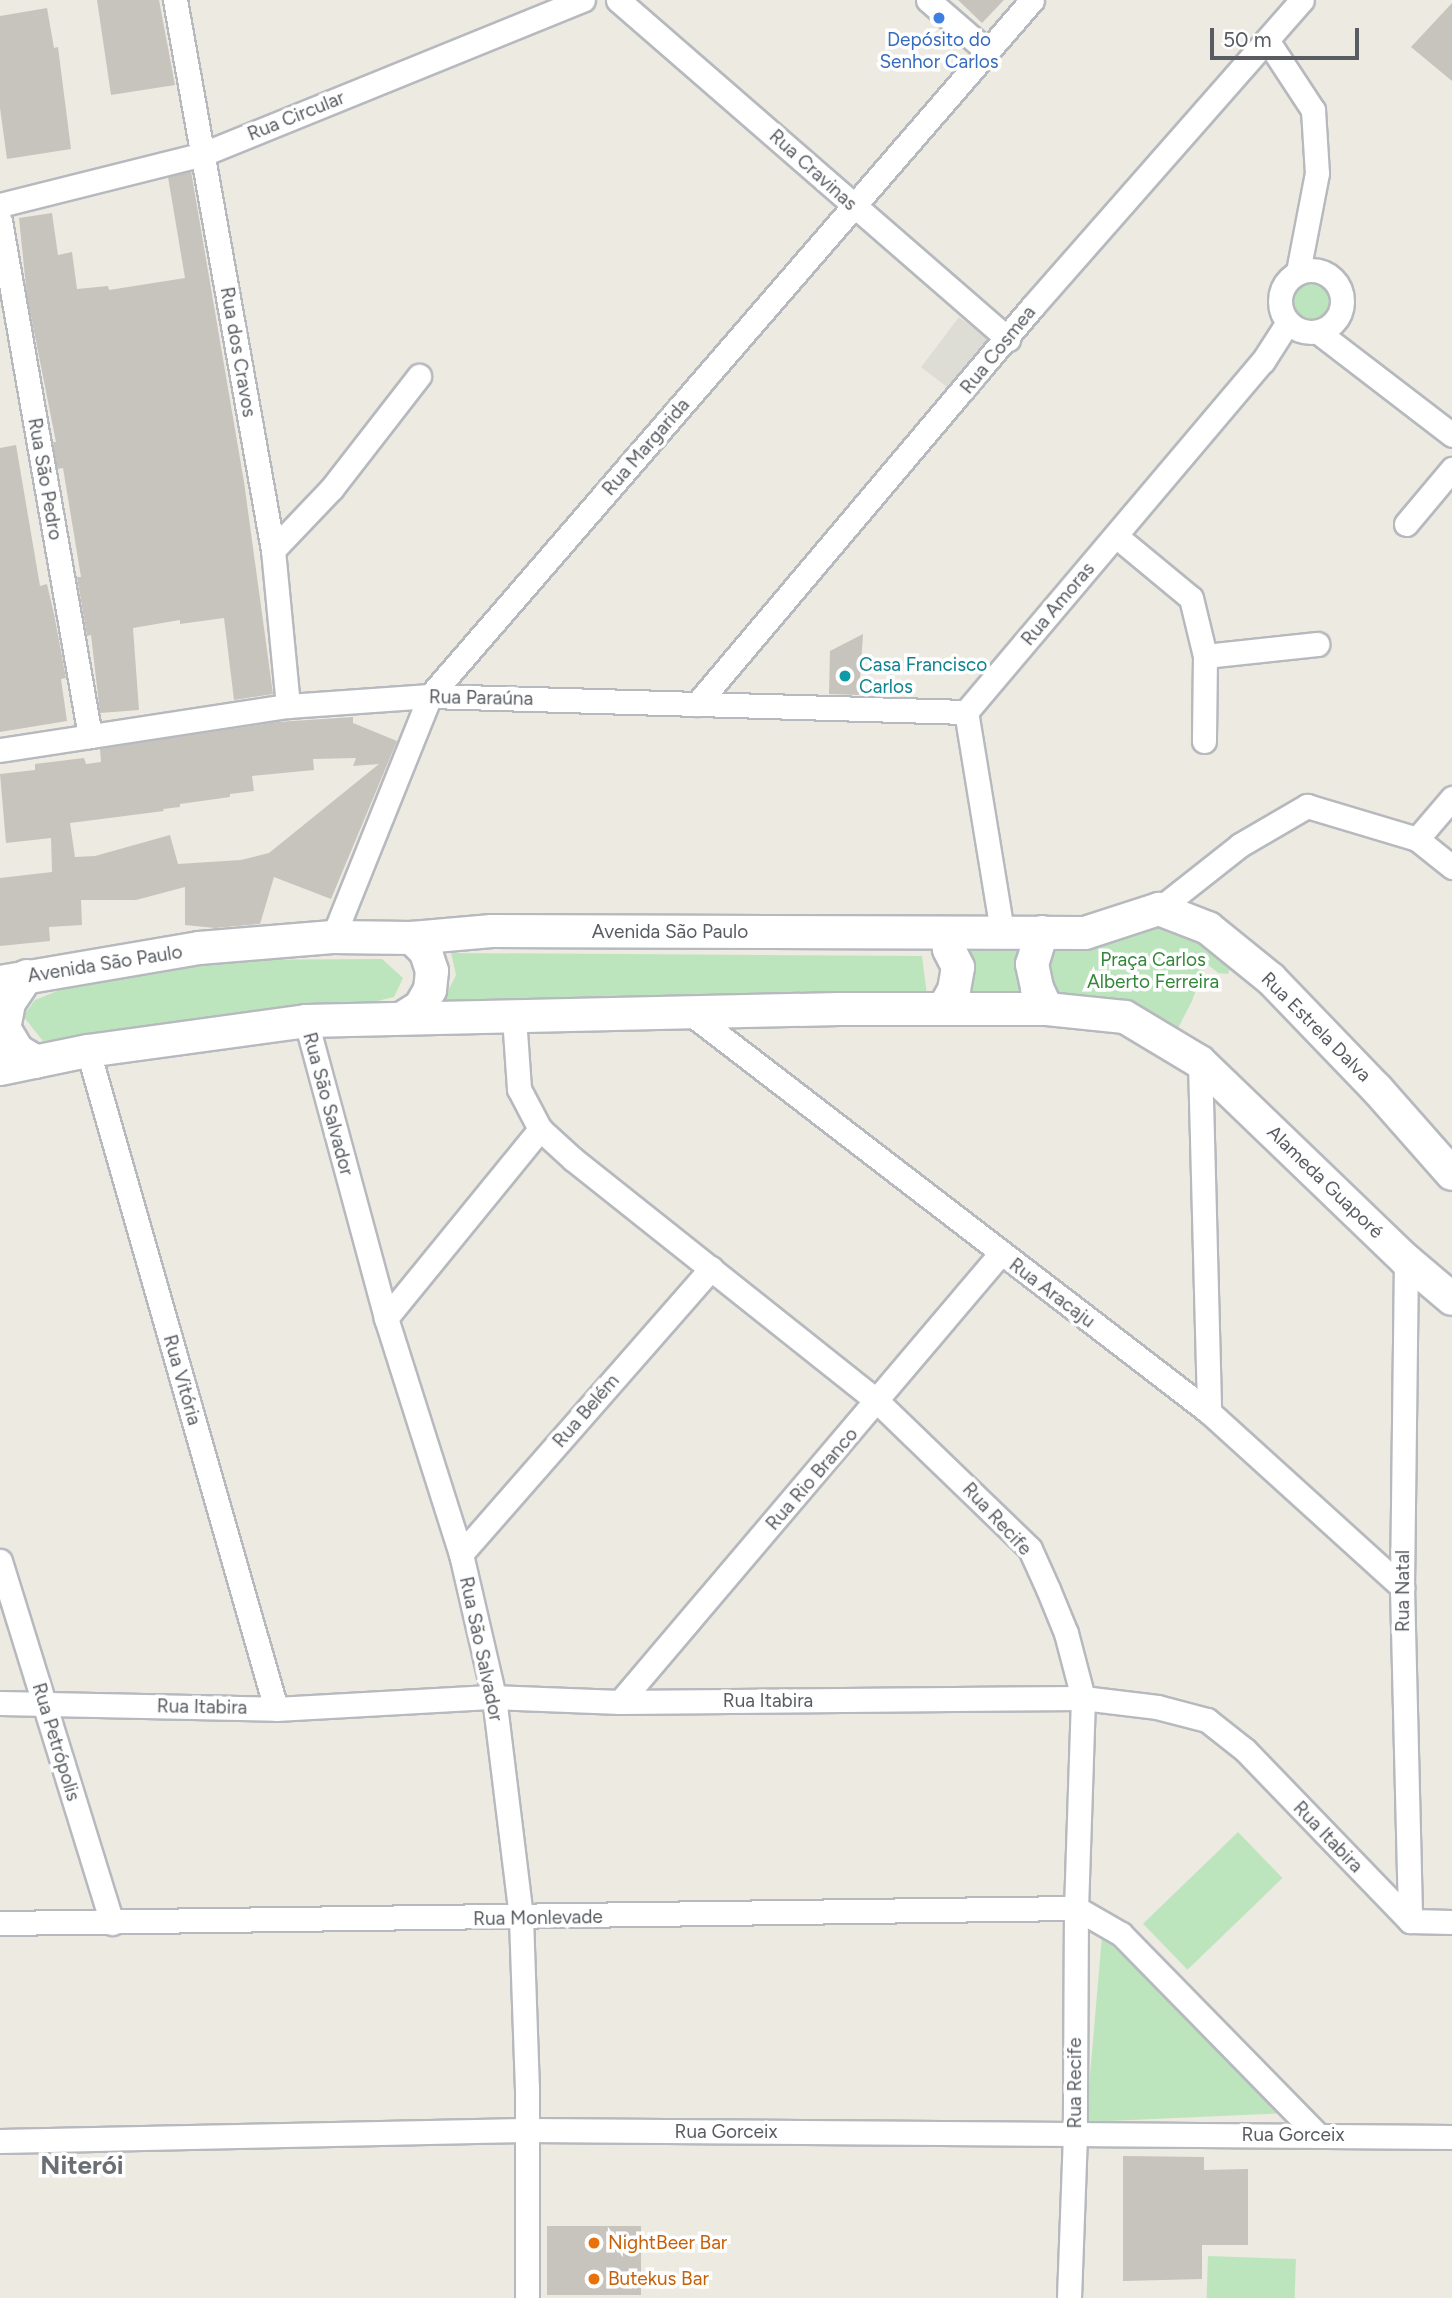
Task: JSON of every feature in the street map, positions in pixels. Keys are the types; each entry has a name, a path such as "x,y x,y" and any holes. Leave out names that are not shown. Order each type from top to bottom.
{"street":[{"name":"Rua dos Cravos","path":"175,0 273,550 288,706"},
{"path":"544,0 575,3"},
{"name":"Rua Cravinas","path":"618,0 703,71 855,208 1008,340"},
{"path":"928,0 987,51"},
{"name":"Rua Margarida","path":"332,937 430,696 855,208 1032,0"},
{"name":"Rua Cosmea","path":"697,704 1008,340 1033,306 1302,0"},
{"name":"Rua Circular","path":"0,205 203,154 575,3"},
{"path":"1267,40 1313,110 1317,173 1298,272 1285,284 1281,293 1280,304 1288,322 1297,330 1318,332 1452,435"},
{"name":"Rua São Pedro","path":"0,221 90,736"},
{"path":"1298,272 1322,271 1337,283 1342,292 1341,312 1336,321 1318,332"},
{"name":"Rua Amoras","path":"967,712 1263,361 1288,322"},
{"path":"273,550 332,488 419,376"},
{"path":"1406,524 1452,470"},
{"path":"1116,536 1191,598 1205,656 1204,741"},
{"path":"1205,656 1317,644"},
{"name":"Rua Paraúna","path":"0,750 288,706 430,696 967,712"},
{"path":"967,712 1002,931"},
{"path":"1452,798 1417,839 1452,867"},
{"name":"Avenida São Paulo","path":"13,979 199,948 332,937 412,939 492,931 1085,933 1159,909 1240,845 1307,806 1417,839"},
{"name":"Rua Estrela Dalva","path":"1159,909 1208,928 1271,979 1377,1089 1452,1174"},
{"path":"1042,932 1032,964 1037,988 1047,1009"},
{"path":"944,1008 954,990 958,967 949,948 947,934"},
{"path":"404,1017 420,1007 430,990 432,971 426,952 412,939"},
{"path":"13,979 4,1028 18,1051 36,1062"},
{"path":"0,1069 88,1051 306,1021 944,1008 1047,1009 1125,1017 1200,1062 1209,1412"},
{"name":"Rua Aracaju","path":"690,1013 1000,1254 1209,1412 1402,1587"},
{"name":"Rua Recife","path":"514,1017 519,1089 540,1129 574,1160 878,1402 1030,1549 1066,1633 1083,1698 1076,1908 1075,2134 1069,2298"},
{"name":"Rua São Salvador","path":"306,1021 386,1318 461,1554 494,1696 521,1918 527,2130 527,2298"},
{"name":"Rua Vitória","path":"88,1051 276,1709"},
{"name":"Alameda Guaporé","path":"1200,1062 1406,1260 1452,1299"},
{"path":"386,1318 540,1129"},
{"name":"Rua Rio Branco","path":"620,1702 878,1402 1000,1254"},
{"name":"Rua Natal","path":"1406,1260 1402,1587 1410,1922"},
{"name":"Rua Belém","path":"461,1554 711,1268"},
{"name":"Rua Petrópolis","path":"0,1561 112,1923"},
{"name":"Rua Itabira","path":"0,1703 276,1709 494,1696 620,1702 1083,1698 1157,1707 1207,1720 1245,1750 1410,1922"},
{"path":"1076,1908 1121,1934 1317,2134"},
{"name":"Rua Monlevade","path":"0,1923 521,1918 1076,1908"},
{"path":"1410,1922 1452,1922"},
{"name":"Rua Gorceix","path":"0,2141 527,2130 1452,2137"}],"shaded area":[{"path":"959,317 997,346 959,396 921,367"}],"green space":[{"path":"1311,281 1327,287 1333,303 1327,319 1311,325 1295,319 1289,303 1295,287"},
{"name":"Praça Carlos Alberto Ferreira","path":"1153,922 1217,952 1231,965 1228,974 1218,973 1206,963 1192,1001 1177,1030 1057,1004 1046,987 1047,955 1059,948 1076,950"},
{"path":"959,941 1025,942 1024,1004 958,1003"},
{"path":"451,953 922,956 927,995 442,1003 456,975"},
{"path":"382,959 403,978 394,997 353,1007 43,1041 23,1016 35,1000 62,989 235,960"},
{"path":"1238,1832 1282,1878 1188,1970 1143,1924"},
{"path":"1102,1936 1286,2113 1086,2122"},
{"path":"1208,2256 1296,2259 1295,2298 1207,2298"}],"building":[{"path":"97,0 159,0 175,85 111,95"},
{"path":"958,0 1004,0 982,23"},
{"path":"1452,3 1452,81 1411,47"},
{"path":"47,8 54,48 58,47 71,149 7,159 0,108 0,16"},
{"path":"191,171 244,482 273,694 234,700 224,618 180,624 180,620 133,628 139,710 100,713 91,635 87,636 77,577 81,577 63,468 57,469 53,442 56,442 27,296 19,218 52,213 58,255 72,252 77,289 108,286 109,290 185,278 168,177"},
{"path":"16,445 40,586 47,584 66,678 61,679 67,721 0,732 0,448"},
{"name":"Casa Francisco Carlos","path":"863,634 859,695 829,694 830,651"},
{"path":"353,717 353,723 397,741 331,899 274,877 260,924 215,928 185,925 185,887 136,900 81,900 82,925 49,927 50,941 0,946 0,878 52,872 51,838 6,843 0,774 35,770 35,764 84,758 86,764 101,762 100,749 277,722","holes":["356,758 353,766 379,764 269,853 241,860 178,864 170,835 95,856 75,857 70,823 164,811 163,809 180,807 180,804 254,791 252,776 314,770 313,759"]},
{"path":"1123,2156 1204,2157 1204,2170 1248,2169 1248,2245 1202,2245 1202,2279 1123,2281"},
{"path":"547,2226 641,2226 641,2295 547,2295"}],"place":[{"name":"Depósito do Senhor Carlos","path":"939,18"},
{"name":"Casa Francisco Carlos","path":"845,676"},
{"name":"NightBeer Bar","path":"594,2243"},
{"name":"Butekus Bar","path":"594,2279"}],"district":[{"name":"Niterói","path":"82,2166"}]}
